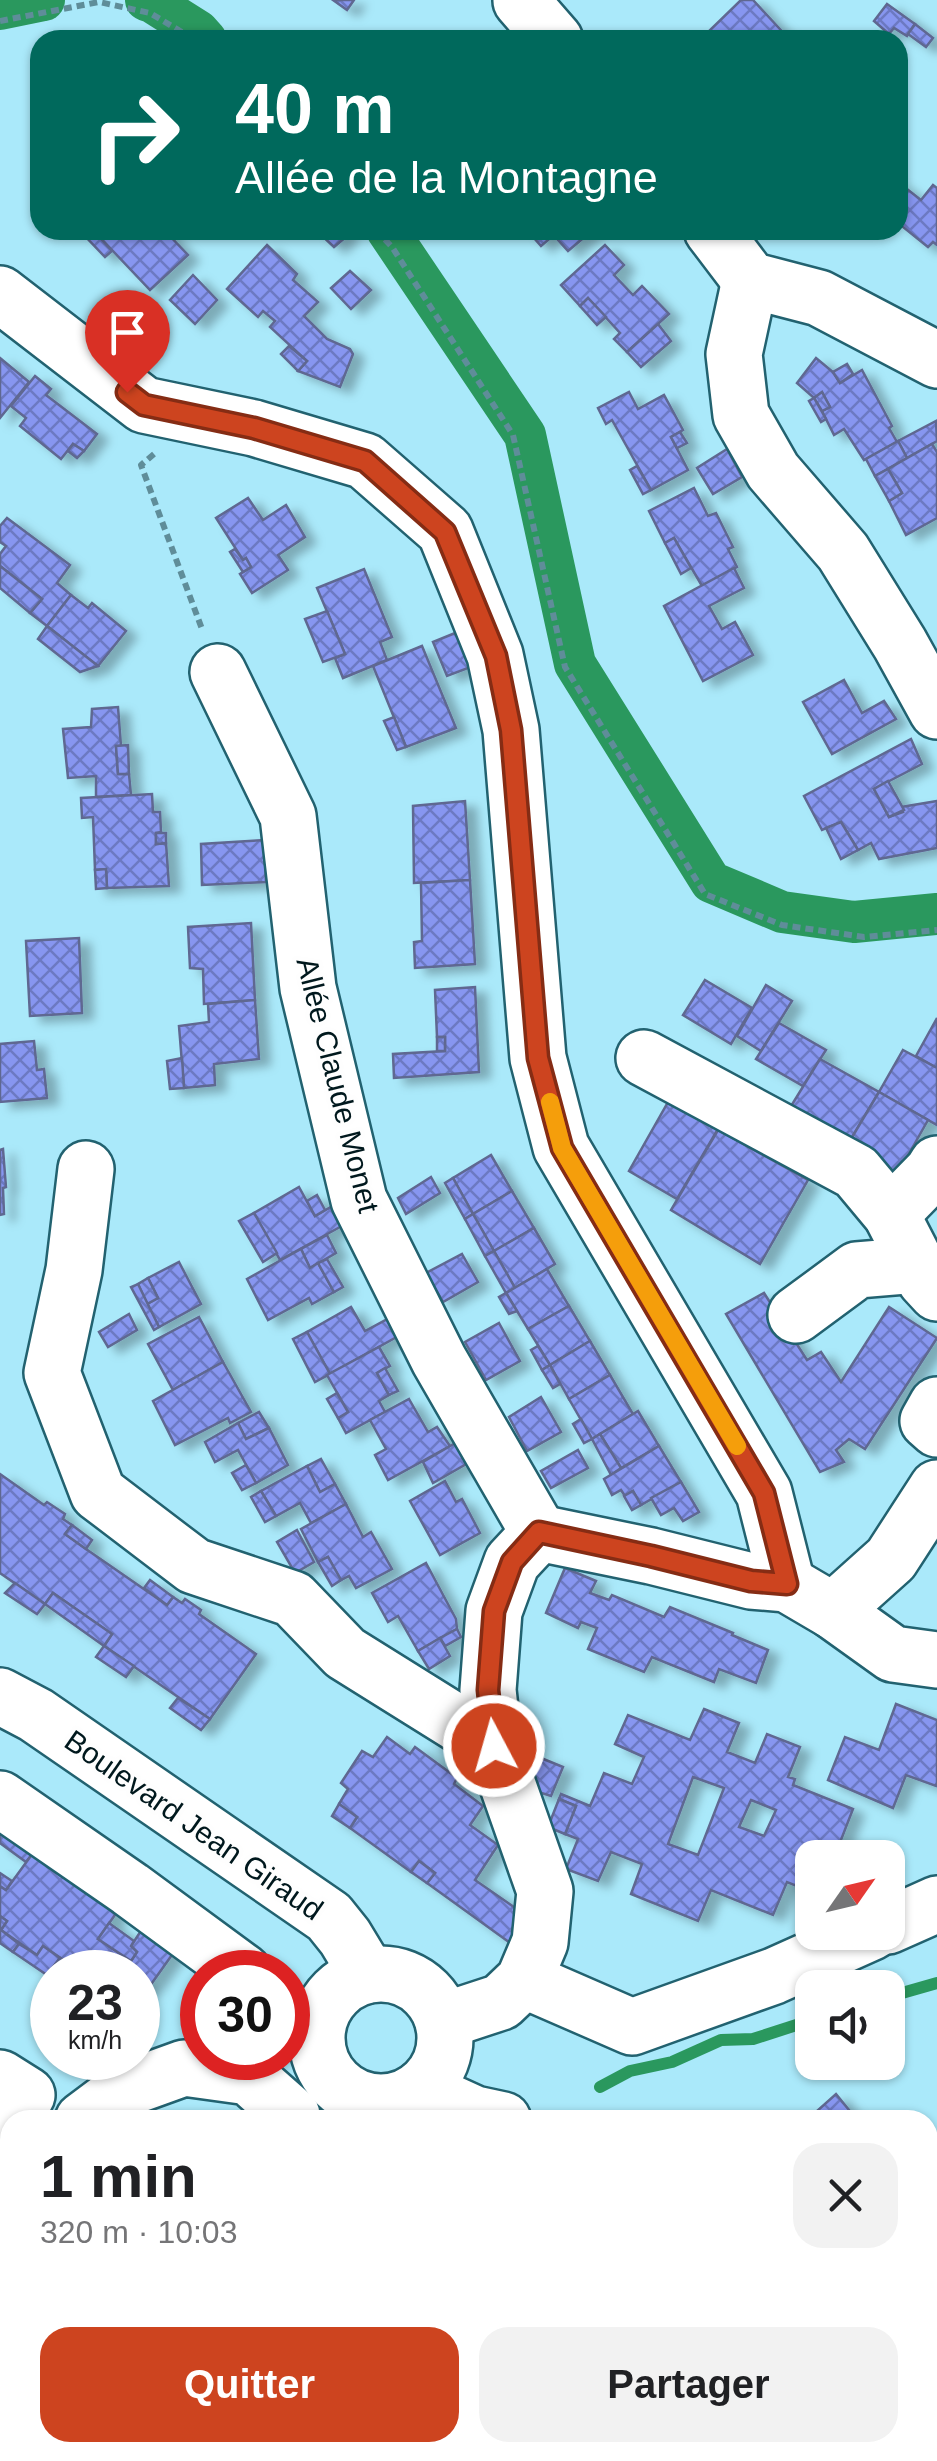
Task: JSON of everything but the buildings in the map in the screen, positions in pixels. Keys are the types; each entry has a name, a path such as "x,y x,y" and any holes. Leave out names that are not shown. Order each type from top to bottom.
{"street":[{"path":"521,1 546,30"},
{"path":"720,240 750,280 819,298 937,360"},
{"path":"750,280 734,354 741,415 772,471 842,552 937,711"},
{"path":"0,294 144,405 254,428 365,461 445,532 496,656 511,730 538,1058 562,1148 764,1493 810,1598"},
{"name":"Allée Claude Monet","path":"218,672 288,816 308,988 359,1200 439,1360 539,1532"},
{"path":"644,1058 856,1172 891,1214 927,1279"},
{"path":"891,1214 937,1164"},
{"path":"86,1169 74,1270 52,1373 98,1493 194,1566 293,1599 345,1652 494,1746"},
{"path":"796,1316 857,1270 927,1279"},
{"path":"937,1406 928,1421 937,1429"},
{"path":"810,1598 890,1559 937,1488"},
{"path":"443,2021 500,2002 524,1980 540,1942 546,1891 494,1746 488,1690 494,1611 512,1562 539,1532 651,1556 810,1598 893,1654 937,1660"},
{"name":"Boulevard Jean Giraud","path":"0,1696 36,1715 330,1917 368,1975"},
{"path":"0,1799 213,1950"},
{"path":"905,1918 937,1904"},
{"path":"524,1980 632,2028 774,1976 832,1950"},
{"path":"310,2008 329,2000 346,1984 368,1975 400,1976 427,1993 443,2021 442,2059 433,2076 405,2098 370,2101 352,2095 328,2072 310,2023"},
{"path":"96,2110 123,2090 184,2068 249,2077 280,2110"},
{"path":"0,2078 28,2094 17,2110"},
{"path":"300,2110 338,2085"},
{"path":"420,2089 466,2110"}],"path":[{"path":"0,21 99,2 150,13 178,30"},
{"path":"385,240 513,435 564,667 705,894 782,925 864,937 937,930"},
{"path":"141,465 218,672"}],"waterway":[{"path":"0,9 44,0"},
{"path":"146,0 196,30"},
{"path":"394,240 525,435 575,664 711,882 782,912 854,922 937,914"},
{"path":"905,1992 937,1983"},
{"path":"600,2087 630,2071 672,2062 721,2040 753,2039 795,2025"}],"slow traffic":[{"path":"550,1102 562,1148 737,1446"}],"route":[{"path":"127,392 144,405 254,428 365,461 445,532 496,656 511,730 538,1058 562,1148 764,1493 787,1584 751,1581 539,1532 512,1562 494,1611 488,1690 494,1746"}]}
